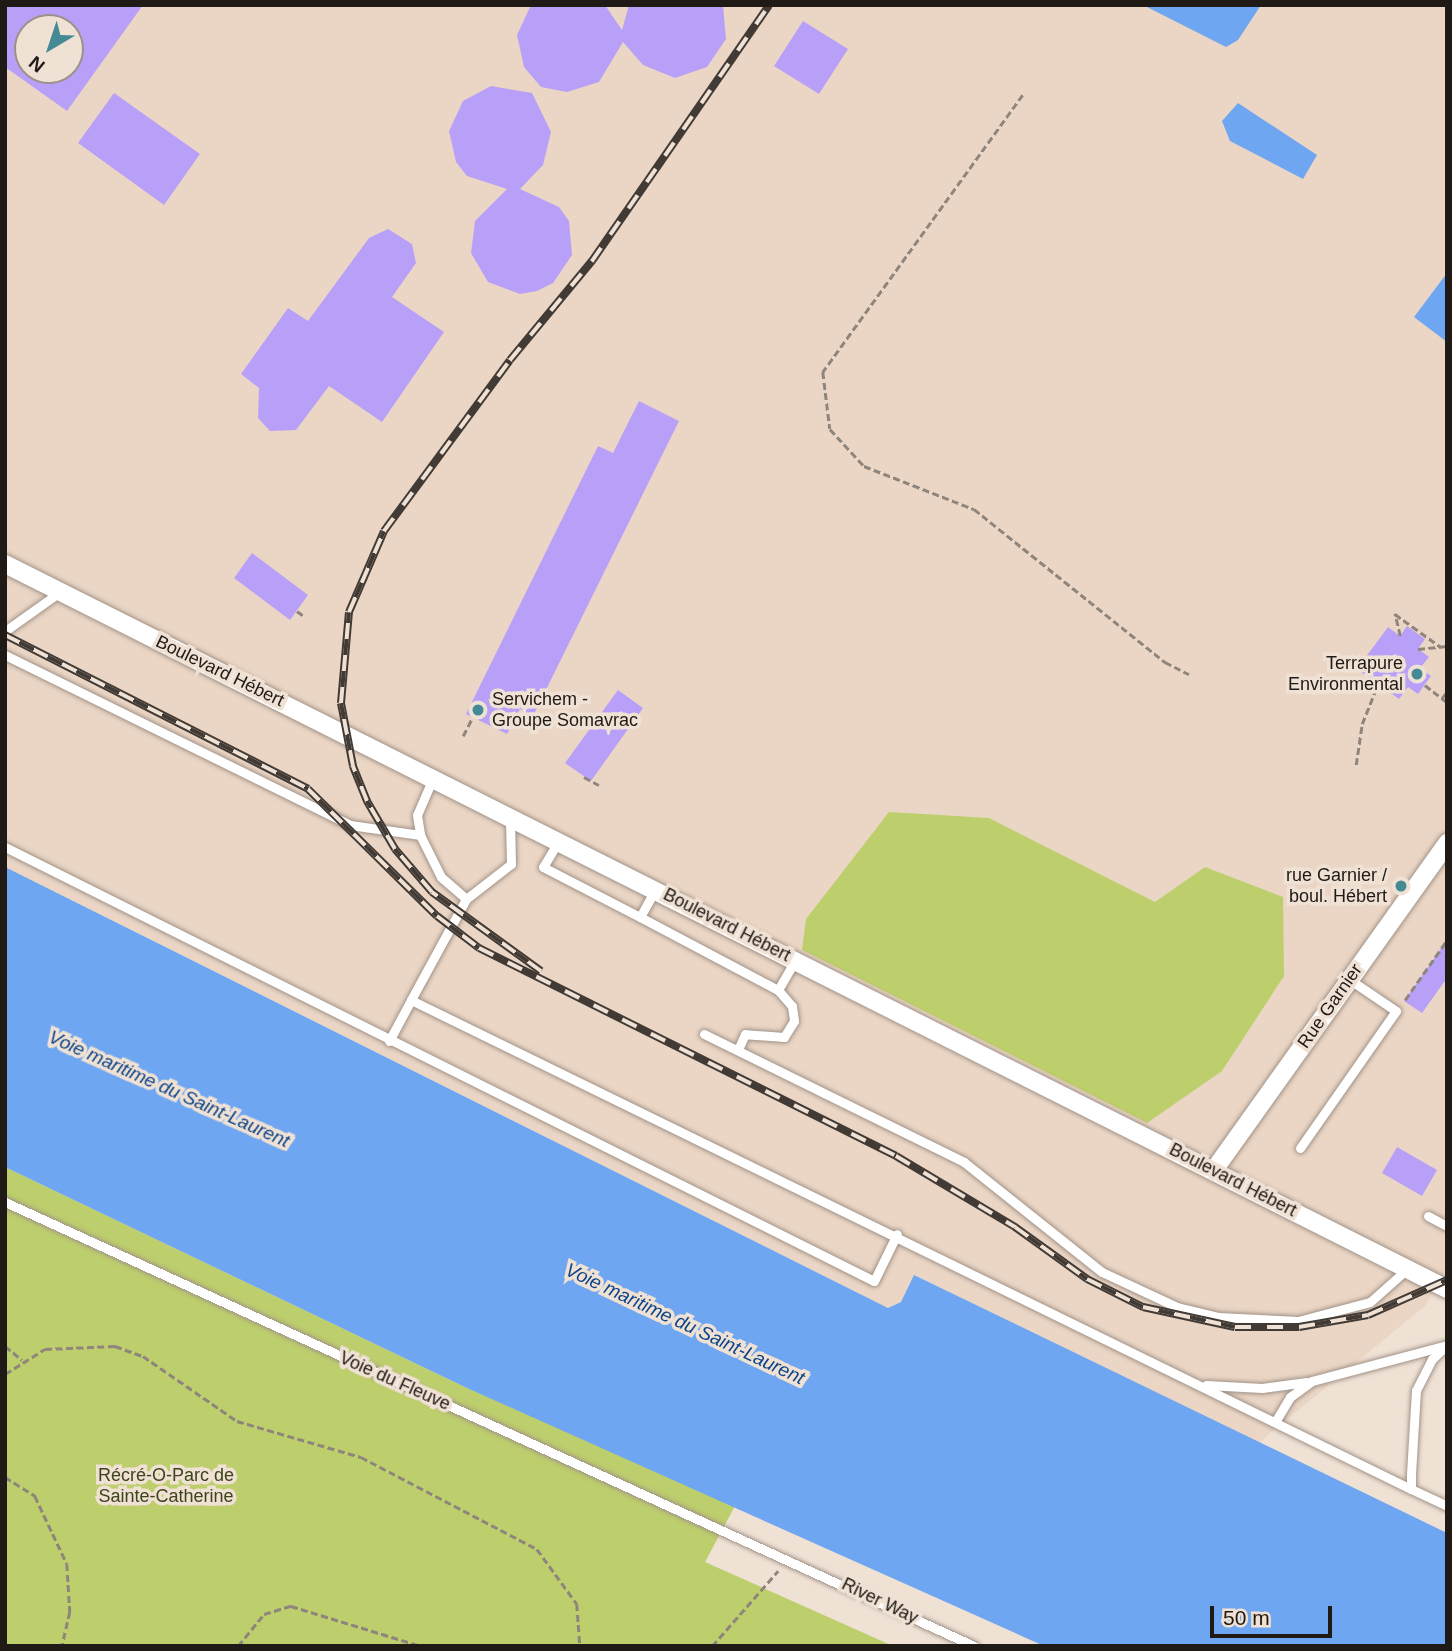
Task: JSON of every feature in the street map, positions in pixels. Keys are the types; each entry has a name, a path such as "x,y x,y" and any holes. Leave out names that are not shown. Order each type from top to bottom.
{"street":[{"name":"Boulevard Hébert","path":"5,564 1447,1289"},
{"name":"Rue Garnier","path":"1214,1170 1447,843"}],"lane":[{"path":"5,631 61,592"},
{"path":"5,655 350,825 420,835"},
{"path":"433,778 417,815 420,835 442,877 466,899"},
{"path":"389,1041 466,899 511,864 509,816"},
{"path":"559,841 543,867 778,989 792,1006 790,1031 775,1039 745,1034 738,1050"},
{"path":"5,848 874,1281 897,1234"},
{"path":"640,917 655,889"},
{"path":"778,989 795,960"},
{"path":"1300,1148 1396,1011 1349,979"},
{"path":"411,1000 897,1234 1447,1506"},
{"path":"705,1034 964,1161 1102,1272 1177,1307 1218,1317 1298,1321 1370,1302 1407,1269"},
{"name":"Voie du Fleuve","path":"5,1202 786,1556"},
{"path":"1428,1216 1447,1226"},
{"path":"1197,1383 1262,1388 1312,1381 1446,1346"},
{"path":"1411,1489 1416,1390 1432,1359 1446,1346"},
{"path":"1275,1422 1290,1397 1312,1381"},
{"name":"River Way","path":"786,1556 974,1646"}],"path":[{"path":"1023,95 823,372 830,429 864,466 974,509 1166,662 1189,674"},
{"path":"297,611 304,616"},
{"path":"1400,636 1395,614 1441,647"},
{"path":"1418,649 1447,646"},
{"path":"1356,765 1362,724 1378,684"},
{"path":"1424,685 1447,702"},
{"path":"1442,698 1447,691"},
{"path":"463,736 472,718"},
{"path":"584,776 599,785"},
{"path":"1404,1001 1447,940"},
{"path":"5,1374 22,1360 46,1349 91,1345 130,1349 219,1412 361,1457 527,1542 551,1562 577,1604 580,1646"},
{"path":"5,1346 22,1360"},
{"path":"5,1478 36,1496 67,1563 70,1612 62,1646"},
{"path":"712,1646 768,1587 786,1556"},
{"path":"239,1646 264,1614 291,1606 421,1646"}],"shaded area":[{"path":"5,5 1447,5 1447,1267 1425,1306 1256,1445 915,1275 901,1302 888,1308 5,867"}],"green space":[{"path":"889,812 989,818 1155,902 1205,867 1283,897 1284,976 1222,1071 1147,1123 802,950 806,919"},
{"name":"Récré-O-Parc de Sainte-Catherine","path":"5,1167 467,1388 736,1504 705,1562 893,1646 5,1646"}],"water":[{"path":"1143,5 1261,5 1238,40 1226,47"},
{"path":"1238,103 1317,155 1303,179 1230,141 1222,121"},
{"path":"1447,273 1447,342 1414,317"},
{"name":"Voie maritime du Saint-Laurent","path":"5,867 888,1308 901,1302 914,1275 1447,1533 1447,1646 1044,1646 467,1388 5,1167"}],"building":[{"path":"5,5 143,5 67,111 29,84 84,84 84,14 14,14 14,73 5,67"},
{"path":"531,5 605,5 622,30 629,5 723,5 726,39 707,67 675,78 643,65 623,42 599,82 567,92 541,87 524,67 517,35"},
{"path":"803,21 848,49 819,94 774,66"},
{"path":"491,86 532,93 551,132 543,165 520,189 559,207 569,221 572,255 553,283 537,291 520,294 488,282 471,253 475,221 507,189 467,176 456,162 449,131 463,101"},
{"path":"114,93 200,154 164,205 78,143"},
{"path":"388,229 412,244 416,263 392,297 444,332 382,422 329,386 296,430 270,431 258,418 259,388 241,374 288,308 308,321 369,238"},
{"path":"639,401 679,421 533,716 520,709 507,734 466,714 598,446 613,453"},
{"path":"252,553 308,595 290,620 234,578"},
{"path":"1407,626 1425,639 1418,649 1429,657 1420,668 1431,676 1418,694 1408,687 1399,699 1357,669 1388,627 1400,636"},
{"path":"618,690 643,708 591,781 565,763"},
{"path":"1447,940 1447,978 1422,1013 1404,1001"},
{"path":"1397,1147 1437,1170 1422,1196 1382,1173"}],"railway":[{"path":"541,971 432,892 395,849 367,801 353,766 341,703 349,612 384,531 510,360 592,261 769,5"},
{"path":"5,635 308,789 437,916 479,948 896,1156 1015,1227 1087,1279 1143,1307 1235,1327 1299,1327 1368,1315 1447,1280"}],"place":[{"name":"Terrapure Environmental","path":"1417,674"},
{"name":"Servichem - Groupe Somavrac","path":"478,710"},
{"name":"rue Garnier / boul. Hébert","path":"1401,886"}]}
